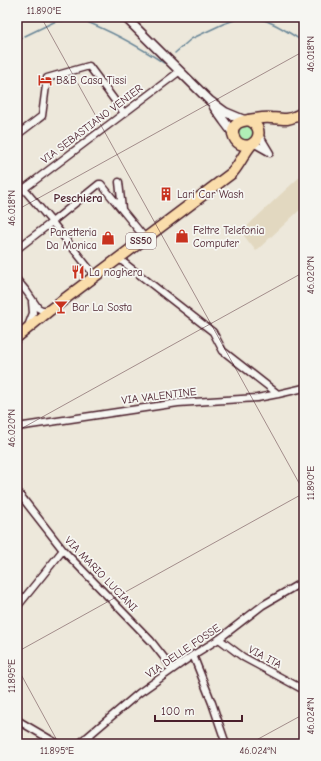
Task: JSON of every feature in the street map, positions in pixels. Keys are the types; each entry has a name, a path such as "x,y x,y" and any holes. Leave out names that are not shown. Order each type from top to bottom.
{"main road":[{"path":"232,173 236,153 234,136 235,126 238,123 246,120 265,118 292,118 304,112"},
{"path":"246,120 254,124 258,132 263,126 281,119"},
{"name":"SS50","path":"17,337 118,258 232,173 245,152 256,140 258,132"},
{"path":"234,136 239,144 245,146 252,144"}],"street":[{"path":"125,17 210,101 225,112 246,120"},
{"path":"17,135 42,116 47,78 89,66 124,113"},
{"name":"VIA SEBASTIANO VENIER","path":"17,194 180,71"},
{"path":"210,101 234,136"},
{"path":"252,144 270,153 258,132"},
{"path":"17,182 52,222 95,276"},
{"path":"119,182 122,209"},
{"path":"17,249 99,184 101,184 145,238"},
{"path":"118,258 214,332 223,351 278,394"},
{"path":"17,280 36,306 42,310 50,310"},
{"path":"29,327 33,312 31,298"},
{"path":"29,327 36,317 36,306"},
{"name":"VIA VALENTINE","path":"17,427 178,403 257,398 304,388"},
{"name":"VIA MARIO LUCIANI","path":"17,491 63,550 151,641 173,669"},
{"path":"17,607 63,550"},
{"name":"VIA DELLE FOSSE","path":"79,744 140,693 173,669 219,639 263,605 304,581"},
{"name":"VIA ITA","path":"219,639 243,656 304,690"},
{"path":"193,655 226,744"},
{"path":"17,720 58,744"},
{"path":"85,738 95,744"}],"shaded area":[{"path":"304,173 304,206 256,251 241,232"}],"green space":[{"path":"254,124 256,139 237,141 237,125"}],"waterway":[{"path":"17,42 25,36 56,21 82,20 85,17"},
{"path":"175,53 191,39 223,24 243,17"},
{"path":"251,17 272,23 304,42"},
{"path":"82,20 124,39 164,63"}],"place":[{"name":"B&B Casa Tissi","path":"45,80"},
{"name":"Lari Car Wash","path":"166,194"},
{"name":"Feltre Telefonia Computer","path":"182,236"},
{"name":"Panetteria Da Monica","path":"108,238"},
{"name":"La noghera","path":"78,272"},
{"name":"Bar La Sosta","path":"61,307"}],"district":[{"name":"Peschiera","path":"78,198"}]}
